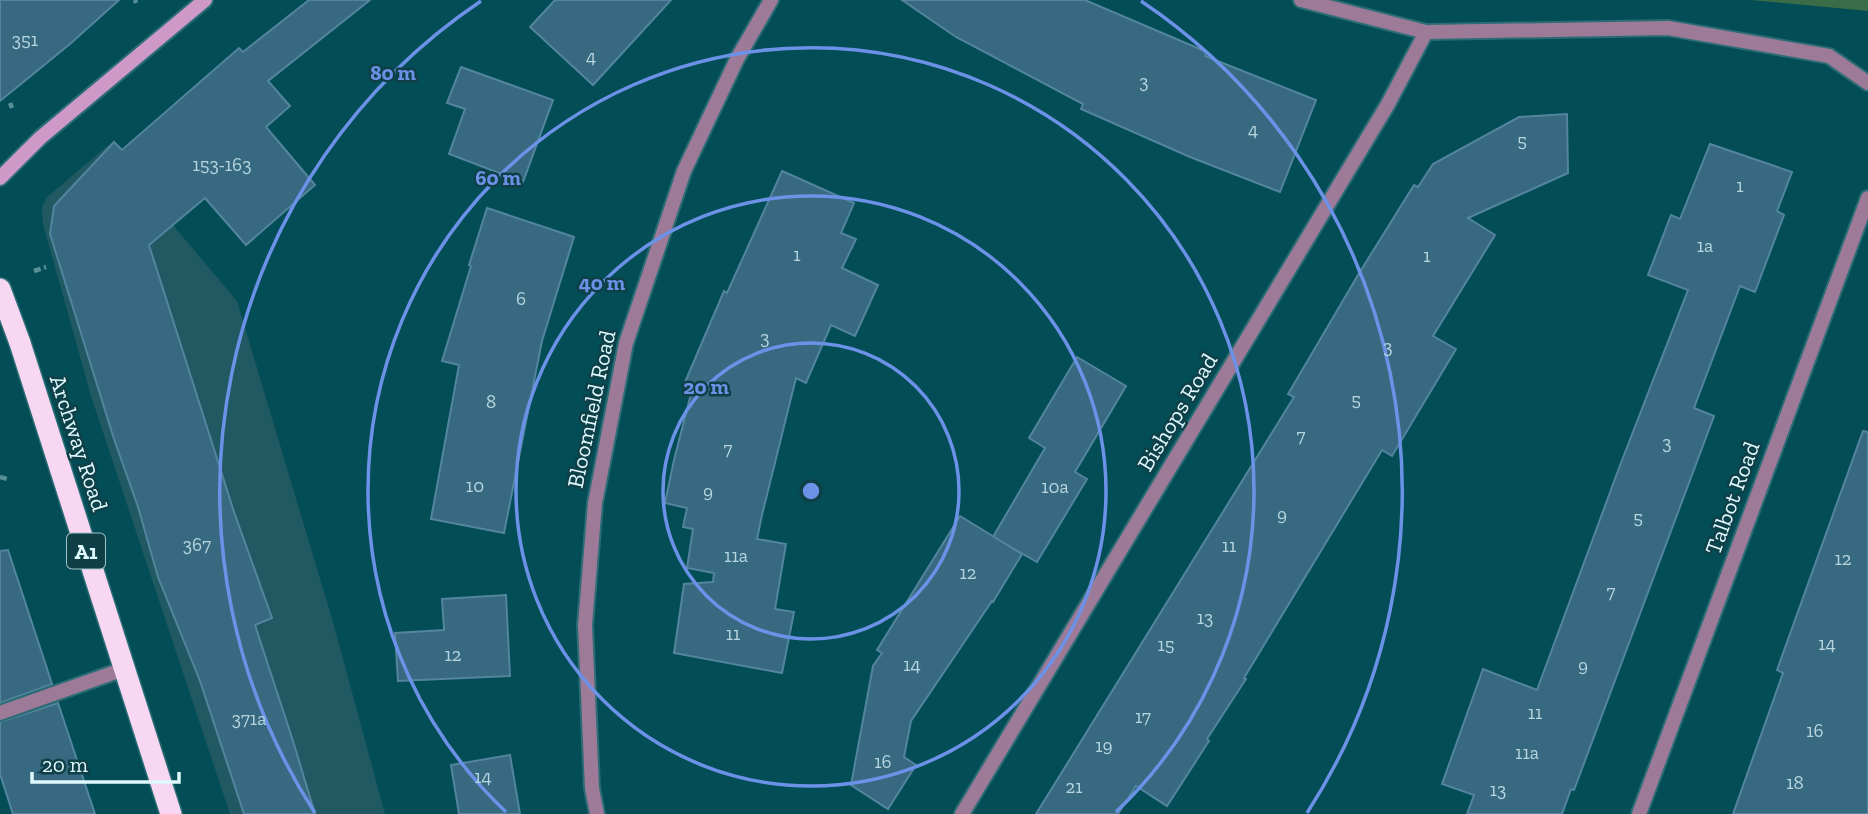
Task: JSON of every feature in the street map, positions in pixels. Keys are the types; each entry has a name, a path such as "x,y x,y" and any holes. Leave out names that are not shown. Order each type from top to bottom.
{"highway":[{"name":"Archway Road","path":"0,289 171,814"}],"main road":[{"path":"0,178 40,138 205,0"}],"street":[{"name":"Bloomfield Road","path":"597,814 592,788 584,625 595,503 626,343 684,171 737,59 771,0"},
{"path":"1301,0 1426,32 1668,28 1829,56 1868,83"},
{"name":"Bishops Road","path":"962,814 1388,104 1426,32"},
{"name":"Talbot Road","path":"1639,814 1868,198"},
{"path":"0,713 124,669"}],"path":[{"path":"34,271 46,267"},
{"path":"0,477 7,479"}],"shaded area":[{"path":"111,143 177,230 237,301 333,622 385,814 230,814 91,396 43,224 42,207 47,197"}],"green space":[{"path":"1751,0 1868,0 1868,11"}],"building":[{"path":"0,0 119,0 0,101"},
{"path":"309,0 370,0 268,81 290,106 266,127 315,185 246,245 205,198 149,245 234,512 272,618 255,625 315,814 244,814 200,681 158,577 50,234 54,206 114,142 122,150 239,48 243,52"},
{"path":"555,0 671,0 593,85 530,27"},
{"path":"902,0 1085,0 1207,52 1205,56 1316,100 1280,192 1190,157 1081,109 1083,104 956,37"},
{"path":"461,67 553,100 523,182 449,154 465,109 447,103"},
{"path":"1567,114 1568,173 1468,218 1495,235 1433,336 1456,349 1392,456 1382,450 1244,678 1246,679 1207,739 1209,741 1167,806 1136,786 1118,814 1036,814 1294,397 1288,394 1414,185 1418,187 1433,164 1519,117"},
{"path":"1710,144 1792,172 1777,211 1784,215 1755,292 1740,286 1694,408 1714,416 1574,790 1571,789 1562,814 1467,814 1474,795 1442,784 1483,669 1537,690 1688,290 1648,275 1671,215 1680,219"},
{"path":"782,171 854,203 841,233 856,239 842,268 878,285 855,336 831,325 806,383 796,378 762,515 757,539 786,544 775,609 794,612 782,673 674,653 684,584 713,582 714,573 687,568 693,529 683,527 687,508 665,503 693,386 685,382 724,291 727,293"},
{"path":"487,208 574,237 542,341 504,533 431,519 459,365 442,361"},
{"path":"1077,357 1126,386 1075,472 1087,479 1037,562 993,537 1045,448 1029,438"},
{"path":"1863,431 1868,432 1868,814 1733,814 1783,673 1777,670"},
{"path":"960,516 1022,554 993,602 911,721 904,757 916,765 888,809 851,785 873,666 882,653 877,650"},
{"path":"8,550 52,684 0,703 0,551"},
{"path":"506,595 510,676 398,681 395,633 444,630 442,599"},
{"path":"58,703 95,814 13,814 0,774 0,722"},
{"path":"510,755 520,814 459,814 451,765"}]}
